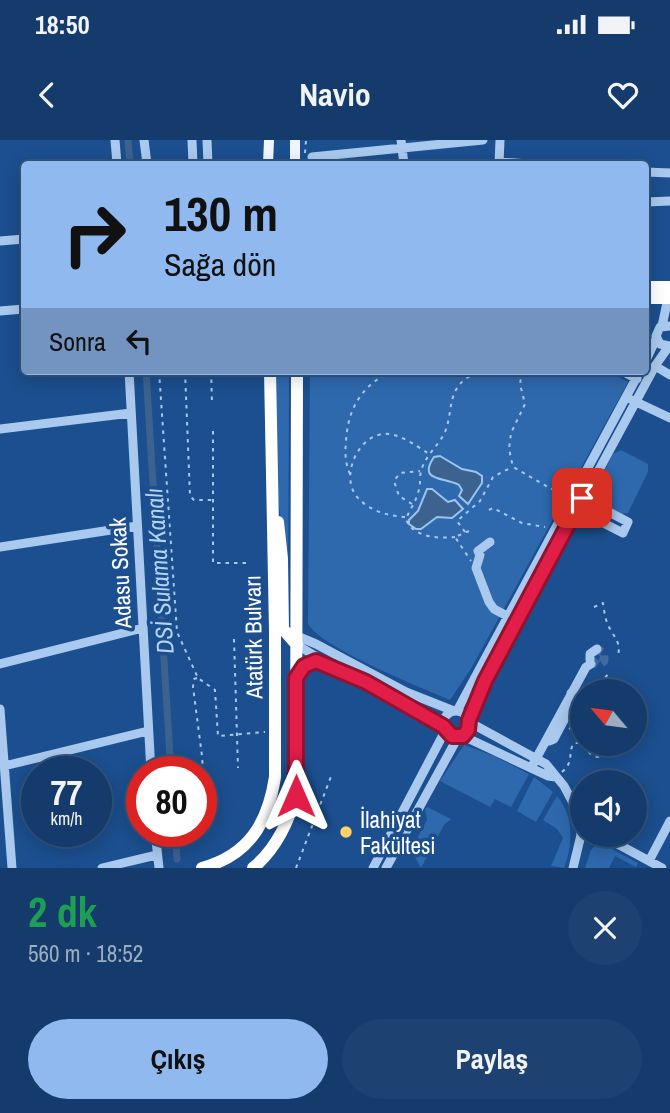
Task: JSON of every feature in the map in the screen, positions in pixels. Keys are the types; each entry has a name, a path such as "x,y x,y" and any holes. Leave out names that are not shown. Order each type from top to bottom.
{"highway":[{"path":"649,288 670,293"},
{"path":"649,297 670,293"},
{"name":"Atatürk Bulvarı","path":"202,868 219,863 236,853 251,839 266,816 275,777 270,375"},
{"name":"Atatürk Bulvarı","path":"253,868 264,859 285,828 296,796 297,375"},
{"path":"271,498 280,529 283,629 295,641 275,660"},
{"path":"296,678 304,666 316,661 349,674"}],"main road":[{"path":"268,140 268,161"},
{"path":"295,140 295,161"}],"street":[{"path":"115,140 117,161"},
{"path":"144,140 147,161"},
{"path":"192,140 193,161"},
{"path":"207,140 208,161"},
{"path":"312,157 402,144 483,140"},
{"path":"499,161 500,140"},
{"path":"649,172 670,173"},
{"path":"649,202 670,201"},
{"path":"0,241 21,239"},
{"path":"649,354 657,331 666,326 670,293"},
{"path":"0,311 21,309"},
{"path":"656,339 663,346 670,346"},
{"path":"649,373 670,346"},
{"path":"654,366 670,375"},
{"name":"Adasu Sokak","path":"129,375 150,756"},
{"path":"631,399 639,375"},
{"path":"386,868 460,736 468,730 485,681 631,399 648,375"},
{"path":"631,399 670,418"},
{"path":"0,429 131,413"},
{"path":"577,503 628,522 623,533 577,503"},
{"path":"373,868 444,729 445,717 455,711 557,528 577,503"},
{"path":"0,547 137,526"},
{"path":"490,542 478,551 480,555 476,568 491,605 509,617"},
{"path":"0,664 142,628"},
{"path":"295,641 452,736 460,736 548,776 556,777"},
{"path":"295,641 316,644 406,692 465,714 469,721 546,764 570,797"},
{"path":"592,657 583,672 586,667 592,657"},
{"path":"545,744 544,739 570,695"},
{"path":"531,768 570,696"},
{"path":"0,709 3,780 12,868"},
{"path":"545,744 554,739 570,709"},
{"path":"4,766 148,731"},
{"path":"649,861 670,821"},
{"path":"156,847 159,868"},
{"path":"573,868 578,847"},
{"path":"623,847 662,868"},
{"path":"102,868 156,855"}],"path":[{"path":"159,375 177,632 198,678 215,690 218,736 275,732"},
{"path":"185,375 190,496 194,500 212,500"},
{"path":"211,375 212,403"},
{"path":"386,375 364,390 351,411 345,458 353,492 366,505 391,515 407,517"},
{"path":"475,375 456,388 451,399 446,429 420,471 419,492 407,517 407,524 417,532 439,538 455,537 467,532 457,521 480,501 493,477 513,467"},
{"path":"521,375 520,384 525,404 511,433 509,449 513,467 577,503"},
{"path":"213,430 213,563 250,563"},
{"path":"350,475 361,447 374,436 384,433 402,439 429,454"},
{"path":"412,504 399,496 394,481 400,473 420,471"},
{"path":"489,510 494,508 522,523 557,528"},
{"path":"455,537 476,568"},
{"path":"594,607 603,603 609,628 618,643 620,651 617,657"},
{"path":"234,639 238,768"},
{"path":"604,679 608,674"},
{"path":"198,678 194,679 193,687 202,756"},
{"path":"562,724 570,728"},
{"path":"556,777 570,764 571,756"},
{"path":"296,868 332,774"}],"shaded area":[{"path":"275,375 289,375 288,628 285,550 277,491"},
{"path":"310,375 615,375 628,382 472,667 450,700 352,656 332,645 308,624"},
{"path":"621,450 648,464 648,472 628,513 621,514 593,499 593,494 613,454"},
{"path":"440,456 462,469 482,476 482,483 468,504 459,496 462,490 459,485 431,475 430,465 434,457"},
{"path":"427,489 432,489 448,502 455,500 463,509 452,518 437,517 421,529 416,529 409,524 409,520 418,511"},
{"path":"464,745 494,756 529,774 511,807 495,799 490,807 440,781"},
{"path":"534,777 553,792 536,822 517,811"},
{"path":"557,796 567,812 570,830 569,850 564,868 551,866 563,838 557,829 543,820"},
{"path":"427,807 451,819 444,825 421,868 411,850 427,820"},
{"path":"594,847 608,847 638,863 636,867 615,856 609,868 585,868"}],"waterway":[{"name":"DSİ Sulama Kanalı","path":"128,140 130,161"},
{"name":"DSİ Sulama Kanalı","path":"146,375 170,756"},
{"name":"DSİ Sulama Kanalı","path":"176,847 177,859"}],"tunnel":[{"path":"590,660 598,665 604,661 604,653 597,649"}],"place":[{"name":"İlahiyat Fakültesi","path":"346,832"}],"route":[{"path":"296,796 296,678 299,671 309,662 316,661 340,673 349,674 443,726 446,733 463,736 468,730 469,720 485,681 582,498"}]}
